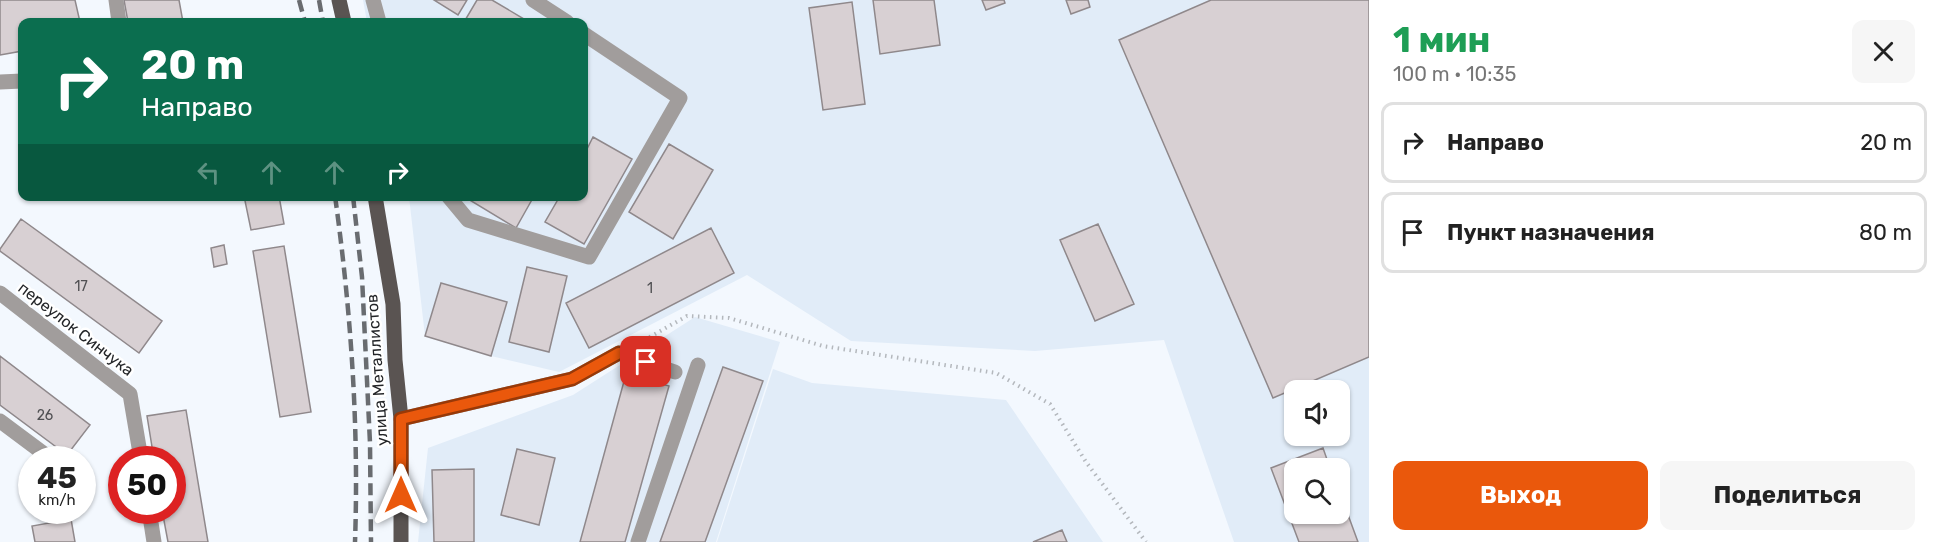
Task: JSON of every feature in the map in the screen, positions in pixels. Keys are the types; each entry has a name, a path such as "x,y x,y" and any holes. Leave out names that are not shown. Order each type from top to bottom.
{"main road":[{"path":"339,0 343,18"},
{"name":"улица Металлистов","path":"376,201 393,304 401,419 401,542"}],"street":[{"path":"116,0 118,18"},
{"path":"374,0 378,18"},
{"path":"533,0 561,18"},
{"path":"452,201 468,220 589,257 680,98 588,37"},
{"path":"0,82 18,81"},
{"name":"переулок Синчука","path":"0,293 130,394 139,446"},
{"path":"401,419 572,379 619,353 675,372"},
{"path":"638,542 698,365"},
{"path":"0,421 34,446"},
{"path":"151,524 154,542"}],"path":[{"path":"619,353 687,316 729,318 823,346 996,373 1050,404 1086,462 1146,542"}],"shaded area":[{"path":"363,0 1369,0 1369,542 1234,542 1164,340 1035,351 851,341 747,275 559,372 491,356 425,336 409,201 588,201 588,18 366,18"},
{"path":"695,317 780,342 716,542 418,542 428,448 573,395"},
{"path":"773,369 812,383 1006,400 1103,542 717,542"}],"building":[{"path":"0,0 75,0 79,18 18,18 18,52 0,55"},
{"path":"124,0 179,0 182,18 127,18"},
{"path":"434,0 467,0 458,15"},
{"path":"477,0 492,0 522,18 466,18"},
{"path":"873,0 934,0 940,45 880,54"},
{"path":"982,0 1004,0 1005,3 986,10"},
{"path":"1066,0 1088,0 1090,7 1071,14"},
{"path":"1211,0 1369,0 1369,357 1315,380 1284,380 1284,393 1273,398 1119,40"},
{"path":"852,2 865,104 823,110 809,8"},
{"path":"593,137 632,159 584,244 545,222 557,201 588,201 588,147"},
{"path":"669,144 713,170 673,239 629,212"},
{"path":"245,201 280,201 284,224 251,230"},
{"path":"471,201 531,201 516,228"},
{"path":"21,219 162,321 139,353 0,251"},
{"path":"1098,224 1134,304 1095,321 1060,240"},
{"path":"711,228 734,273 589,348 566,303"},
{"path":"224,245 227,264 214,267 211,248"},
{"path":"284,246 311,412 280,417 253,251"},
{"path":"527,267 567,276 549,352 509,342"},
{"path":"441,283 507,302 491,356 425,336"},
{"path":"0,356 90,425 74,446 55,446 0,405"},
{"path":"723,367 763,381 705,542 660,542"},
{"path":"626,374 669,386 625,542 580,542"},
{"path":"186,410 208,542 168,542 165,524 186,524 186,446 152,446 147,416"},
{"path":"1323,448 1326,458 1297,458"},
{"path":"517,449 555,458 539,525 501,515"},
{"path":"1284,463 1284,502 1271,468"},
{"path":"474,469 474,542 434,542 432,470"},
{"path":"1350,520 1358,542 1299,542 1292,524 1350,524"},
{"path":"72,524 75,542 35,542 32,526"},
{"path":"1062,530 1067,542 1033,542"}],"railway":[{"path":"299,0 304,18"},
{"path":"319,0 322,18"},
{"path":"336,201 353,369 356,456 355,542"},
{"path":"354,201 362,277 370,443 371,542"}],"route":[{"path":"401,495 401,419 572,379 619,353 646,362"}]}
